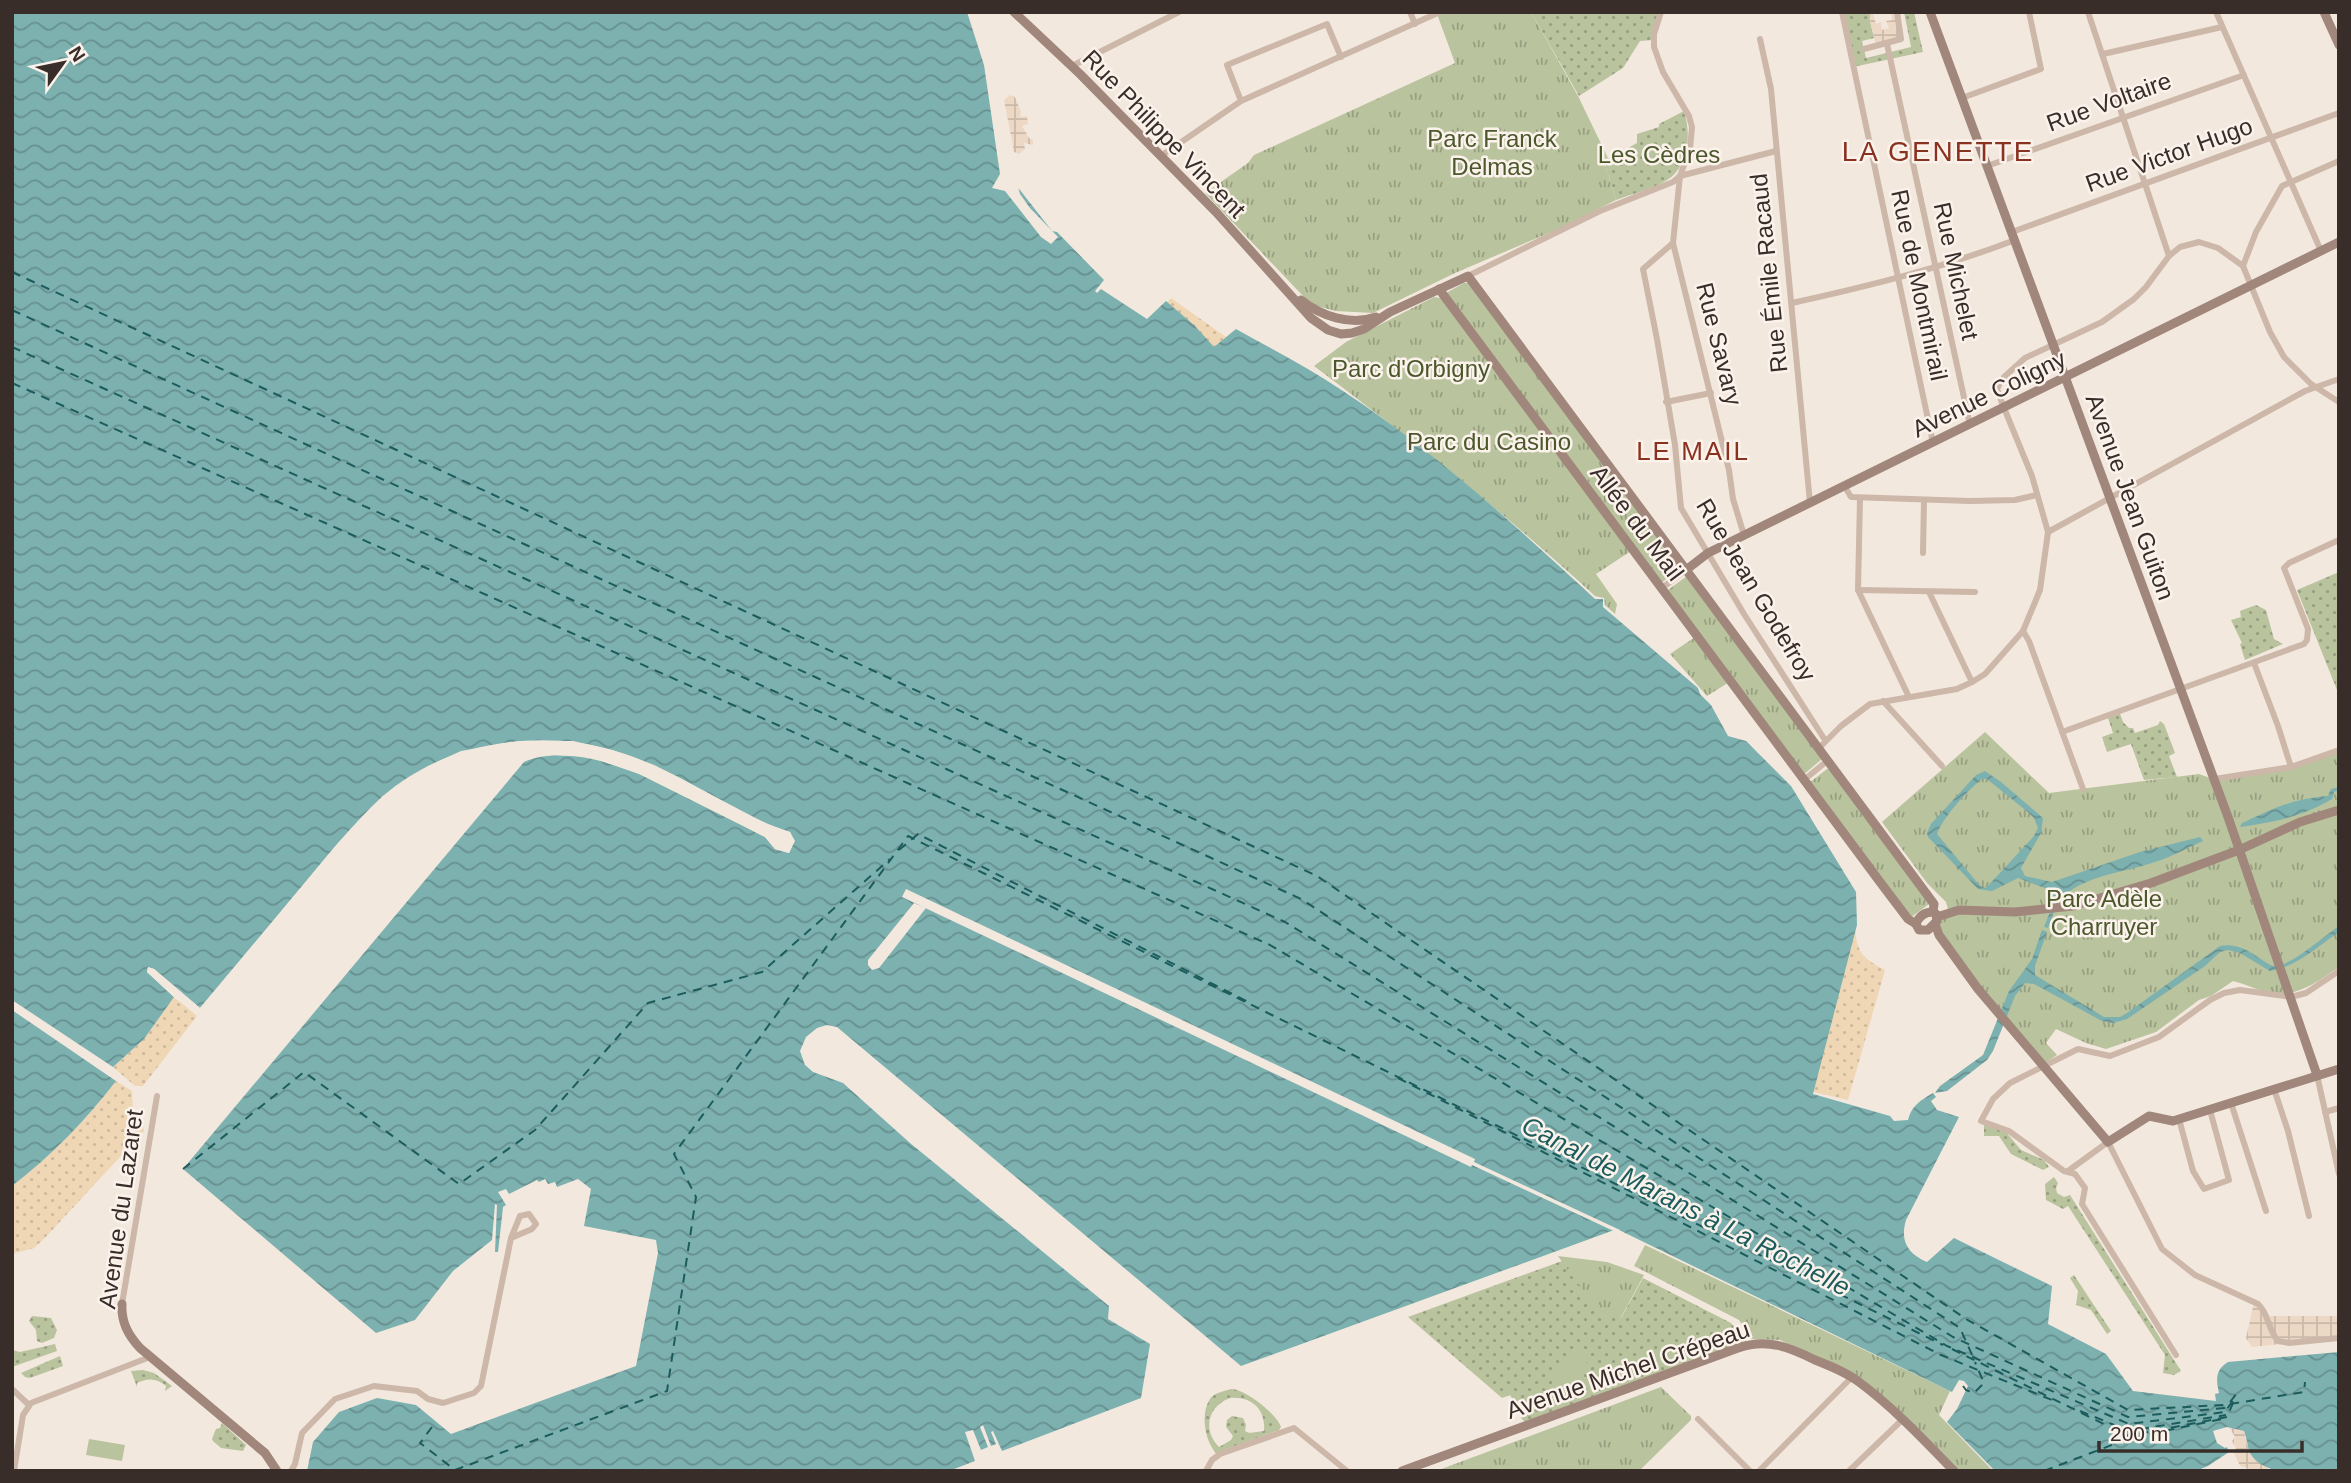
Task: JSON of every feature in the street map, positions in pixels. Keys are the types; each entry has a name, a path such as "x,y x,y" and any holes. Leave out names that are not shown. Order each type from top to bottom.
{"street":[{"name":"Rue Philippe Vincent","path":"1014,12 1161,156 1319,326 1341,334 1364,329 1390,312"},
{"path":"1072,66 1179,12"},
{"path":"1410,12 1415,24"},
{"path":"1161,156 1241,102 1440,12"},
{"path":"1661,12 1654,34 1654,47 1663,72 1692,127 1690,149 1680,176 1673,243"},
{"name":"Rue de Montmirail","path":"1842,12 1933,443"},
{"path":"1864,49 1901,39 1897,12"},
{"name":"Avenue Jean Guiton","path":"1930,12 2214,779 2317,1075"},
{"path":"1962,98 2041,69 2029,12"},
{"path":"2088,12 2169,256"},
{"path":"2216,12 2321,251"},
{"path":"2324,12 2339,45"},
{"path":"1241,102 1227,65 1327,24 1341,57"},
{"path":"2103,54 2222,27"},
{"name":"Rue Émile Racaud","path":"1760,40 1771,89 1810,504"},
{"name":"Rue Michelet","path":"1887,44 1970,425"},
{"name":"Rue Voltaire","path":"1987,166 2244,75"},
{"name":"Rue Victor Hugo","path":"1793,303 1897,279 1975,256 2013,236 2144,183 2339,113"},
{"path":"1390,312 1600,211 1673,182 1680,176 1776,151"},
{"path":"2243,267 2256,232 2282,186 2339,161"},
{"path":"1818,749 1825,740 1870,704 1956,689 1972,682 1985,674 2023,631 2040,590 2048,532 2038,495 1997,389 2004,377 2025,358 2102,322 2134,299 2169,256 2180,247 2199,242 2218,248 2243,267 2270,332 2284,357 2315,387 2339,402"},
{"name":"Avenue Coligny","path":"1662,588 1708,553 2339,242"},
{"name":"Rue Savary","path":"1673,243 1744,536"},
{"name":"Rue Jean Godefroy","path":"1673,243 1643,269 1675,445 1681,508 1825,740"},
{"name":"Allée du Mail","path":"1468,276 1934,904 1939,935 1997,1013 2108,1142"},
{"name":"Rue Philippe Vincent","path":"1284,286 1315,310 1343,319 1362,321 1390,312"},
{"name":"Allée du Mail","path":"1439,289 1908,919 1916,924"},
{"path":"2048,532 2315,387 2339,379"},
{"path":"1666,402 1711,393"},
{"path":"1845,487 1851,497 1924,501 2015,500 2038,495"},
{"path":"1860,498 1858,590 1909,697"},
{"path":"1923,553 1924,501"},
{"path":"2062,732 2301,646 2307,640 2308,629 2284,568 2289,563 2339,540"},
{"path":"1858,590 1975,592"},
{"path":"1929,592 1972,682"},
{"path":"2023,631 2083,789"},
{"path":"2254,663 2291,767"},
{"path":"1883,701 1942,766"},
{"path":"2214,779 2291,767 2339,750"},
{"path":"1804,779 1827,761"},
{"path":"1935,918 1924,914 1916,924 1922,932 1935,918 1959,910 2015,912 2052,909 2151,883 2239,850 2300,822 2339,810"},
{"path":"2176,1355 2082,1204 2084,1184 2075,1174 2064,1171 2009,1131 1981,1121 2001,1090 2021,1076 2078,1049 2110,1056 2159,1037 2224,993 2240,989 2291,997 2306,993 2339,971"},
{"path":"2068,1171 2149,1116 2169,1121 2179,1119 2339,1069"},
{"path":"2317,1075 2339,1174"},
{"path":"2274,1089 2288,1131 2309,1216"},
{"name":"Avenue du Lazaret","path":"157,1096 121,1318 131,1339 265,1452 278,1471"},
{"path":"2231,1103 2266,1211"},
{"path":"2325,1112 2339,1108"},
{"path":"2179,1119 2193,1171 2204,1189 2229,1180 2210,1110"},
{"path":"2108,1142 2162,1249 2195,1275 2258,1304 2263,1308 2273,1336 2278,1341 2289,1343 2339,1338"},
{"path":"291,1471 295,1465 302,1433 335,1399 374,1386 417,1391 428,1399 443,1403 474,1393 481,1386 511,1238"},
{"name":"Avenue Michel Crépeau","path":"1402,1471 1748,1344 1775,1343 1797,1350 1852,1377 1903,1419 1954,1471"},
{"path":"14,1471 23,1415 29,1405 150,1357"},
{"path":"1759,1471 1852,1377"},
{"path":"12,1389 29,1405"},
{"path":"1698,1419 1750,1471"},
{"path":"1849,1471 1903,1419"},
{"path":"1206,1471 1212,1460 1220,1454 1294,1428 1346,1471"}],"green space":[{"path":"1531,12 1661,12 1653,40 1640,41 1623,68 1579,96"},
{"name":"Parc Franck Delmas","path":"1531,12 1578,96 1607,156 1608,159 1604,161 1616,200 1373,313 1335,311 1317,306 1304,297 1205,193 1248,163 1254,155 1455,63 1437,14"},
{"path":"1842,12 1868,12 1874,38 1862,41 1866,58 1911,47 1904,12 1914,12 1923,52 1853,67"},
{"name":"Les Cèdres","path":"1684,111 1688,129 1687,148 1675,174 1655,186 1616,200 1604,161 1637,143 1637,134 1659,127 1659,124"},
{"path":"1351,129 1357,140 1334,152 1328,141"},
{"path":"1464,283 1470,283 1681,568 1661,583 1446,293"},
{"path":"1434,297 1441,298 1631,551 1596,574 1617,604 1615,614 1605,605 1604,598 1595,596 1458,478 1314,366 1346,342"},
{"path":"2339,572 2339,695 2297,590"},
{"path":"1687,576 1822,759 1803,775 1668,590"},
{"path":"2256,605 2266,610 2274,639 2283,644 2245,660 2240,644 2242,643 2231,620 2241,617 2240,611"},
{"path":"1698,635 1731,681 1707,696 1670,654"},
{"path":"2119,711 2123,722 2133,728 2135,733 2158,725 2160,721 2164,724 2175,753 2169,756 2177,777 2144,780 2131,744 2107,752 2102,737 2113,733 2107,715"},
{"name":"Parc Adèle Charruyer","path":"1985,732 2049,793 2199,774 2218,781 2339,753 2339,967 2305,988 2287,993 2266,992 2233,981 2211,996 2199,1000 2156,1032 2106,1049 2056,1029 2046,1043 2057,1055 2045,1063 1993,1004 1939,928 1940,922 1949,913 1946,902 1927,883 1882,822"},
{"path":"1830,769 1929,904 1910,918 1809,783"},
{"path":"1984,1125 2006,1132 2021,1150 2044,1160 2049,1167 2043,1170 2011,1154 1999,1136 1984,1136"},
{"path":"2054,1177 2058,1183 2057,1193 2064,1197 2070,1195 2181,1371 2174,1375 2163,1373 2165,1355 2068,1206 2063,1209 2046,1200 2045,1184"},
{"path":"1645,1245 1950,1391 1939,1415 1993,1471 1957,1471 1858,1377 1780,1340 1751,1339 1739,1320 1634,1266"},
{"path":"1558,1256 1607,1262 1644,1275 1620,1319 1599,1314"},
{"path":"1562,1261 1600,1314 1621,1318 1643,1278 1731,1323 1748,1344 1527,1424 1521,1418 1523,1416 1510,1395 1502,1398 1408,1317"},
{"path":"2074,1275 2111,1331 2107,1334 2091,1310 2076,1305 2078,1291 2070,1278"},
{"path":"32,1316 51,1318 57,1330 54,1338 42,1343 37,1341 36,1330 29,1321"},
{"path":"55,1344 57,1351 12,1367 12,1350 20,1352"},
{"path":"1576,1347 1590,1358 1566,1387 1552,1375"},
{"path":"60,1356 63,1366 30,1378 21,1373"},
{"path":"131,1371 154,1373 172,1386 165,1391 166,1386 162,1383 148,1380 137,1383 137,1387"},
{"path":"1661,1387 1691,1416 1691,1420 1639,1471 1436,1471"},
{"path":"1231,1389 1244,1393 1259,1403 1273,1415 1281,1427 1216,1453 1207,1435 1205,1412 1212,1397","holes":["1238,1398 1251,1402 1260,1411 1264,1431 1249,1433 1245,1431 1243,1418 1232,1416 1227,1420 1226,1427 1233,1436 1219,1447 1210,1433 1212,1413 1223,1402"]},
{"path":"222,1423 246,1445 243,1451 221,1448 213,1441 216,1429 220,1428"},
{"path":"89,1439 125,1445 122,1461 86,1455"}],"sand":[{"path":"1171,298 1226,337 1202,358 1160,310"},
{"path":"1855,928 1860,950 1871,962 1885,970 1848,1100 1787,1086"},
{"path":"174,997 197,1016 143,1086 135,1086 113,1067 144,1039"},
{"path":"116,1081 132,1091 133,1112 141,1112 144,1131 43,1240 34,1248 12,1254 12,1186 67,1137"}],"shaded area":[{"path":"1868,12 1873,13 1876,24 1881,22 1882,30 1889,28 1886,21 1892,20 1891,12 1897,12 1902,36 1876,46"},
{"path":"1010,95 1015,97 1021,112 1020,117 1027,116 1028,124 1022,126 1033,140 1033,145 1024,143 1025,149 1019,154 1014,152 1004,100"},
{"path":"2254,1302 2267,1316 2339,1316 2339,1338 2252,1347 2246,1338"},
{"path":"2229,1427 2244,1431 2247,1445 2268,1469 2273,1471 2246,1471 2247,1468 2240,1466 2233,1451 2236,1449 2232,1441 2235,1437"}],"water":[{"name":"Canal de Marans à La Rochelle","path":"12,12 985,12 1005,177 1020,190 1052,231 1057,232 1104,280 1095,291 1097,293 1101,289 1147,319 1166,301 1214,347 1236,329 1317,374 1377,414 1473,490 1595,599 1603,599 1603,607 1698,688 1728,736 1746,741 1791,786 1856,892 1857,925 1813,1094 1890,1116 1894,1121 1908,1120 1914,1107 1933,1093 1936,1097 1931,1101 1937,1110 1959,1117 1906,1220 1905,1240 1914,1255 1927,1262 1954,1238 2052,1286 2048,1324 2106,1354 2133,1391 2216,1401 2215,1394 2219,1393 2218,1376 2221,1368 2228,1362 2339,1352 2339,1471 2290,1472 2266,1467 2257,1462 2250,1453 2244,1431 2227,1427 2213,1431 2217,1443 2227,1447 2229,1452 2196,1471 1995,1471 1947,1422 1968,1386 1964,1381 1959,1380 1952,1392 1617,1229 1241,1366 837,1027 827,1025 817,1028 806,1037 800,1051 805,1065 813,1072 843,1083 910,1143 1109,1306 1108,1319 1150,1344 1141,1398 1002,1451 993,1431 991,1432 996,1444 991,1446 983,1425 980,1427 988,1447 981,1450 973,1430 965,1432 975,1461 949,1471 307,1471 313,1442 339,1412 377,1398 416,1405 451,1434 636,1366 658,1253 656,1240 584,1226 591,1189 578,1179 557,1187 555,1182 548,1184 545,1179 539,1182 537,1180 509,1194 506,1189 498,1192 506,1205 503,1207 498,1252 495,1252 495,1204 492,1240 453,1271 415,1320 376,1333 183,1169 524,762 551,756 581,757 613,765 680,792 765,837 775,849 789,853 794,841 790,832 753,817 659,767 612,750 553,740 492,745 462,752 434,763 383,796 339,842 200,1008 154,969 148,967 147,972 174,997 144,1039 113,1067 12,1000","holes":["914,903 926,908 879,968 872,970 868,960"]},
{"path":"1985,771 2043,818 2041,833 2021,868 2025,876 2052,882 2140,852 2200,837 2203,841 2164,859 2097,878 2074,888 2062,898 2048,928 2044,927 2050,912 2050,890 2018,878 1992,891 1978,889 1928,837 1931,824 1976,775","holes":["1982,779 1987,779 2029,813 2038,828 2034,836 1986,888 1980,886 1937,834 1944,820 1963,797"]},
{"path":"2339,787 2332,799 2310,810 2276,821 2240,827 2242,823 2293,802 2328,796 2331,789"},
{"path":"2339,926 2339,932 2306,956 2280,969 2270,971 2240,953 2228,950 2220,952 2205,966 2127,1019 2113,1023 2102,1021 2034,984 2025,983 2015,996 1987,1060 1947,1091 1935,1093 1940,1086 1983,1055 2009,991 2032,959 2042,930 2047,932 2035,966 2035,975 2104,1017 2120,1017 2220,946 2239,947 2277,966 2300,955"},
{"path":"12,1010 116,1081 67,1137 12,1186"}],"pier":[{"path":"967,12 985,12 987,18 991,18 1013,170 1009,178 1017,183 1020,194 1030,208 1058,237 1051,244 1041,237 1005,191 992,188 1000,174 984,65"},
{"path":"519,741 573,741 612,750 654,765 767,824 790,832 795,841 789,853 775,849 765,837 639,774 590,757 533,754 590,753 640,770 767,834 777,846 787,849 791,841 787,835 766,827 652,768 611,753 573,744 519,744 462,754 430,769 386,799 341,845 202,1011 198,1011 152,972 177,995 177,1000 147,972 148,967 154,969 200,1008 338,843 383,796 428,766 461,751"},
{"path":"906,889 1620,1230 1618,1233 1472,1165 1471,1167 902,897"}],"ferry route":[{"path":"12,272 1317,876 1966,1319 2128,1410 2224,1405 2304,1392 2305,1382"},
{"path":"12,310 1301,899 1960,1328 1973,1357"},
{"path":"12,347 1285,922 1953,1337 2128,1417 2226,1406"},
{"path":"12,383 1270,945 1947,1346 2129,1424 2225,1412 2234,1399"},
{"path":"899,850 918,834 1252,1004"},
{"path":"432,1427 420,1443 455,1470 667,1391 696,1197 674,1154 908,836 1943,1345"},
{"path":"183,1169 304,1072 459,1184 535,1130 648,1003 762,972 890,859"},
{"path":"1398,1078 1941,1355 2052,1400"},
{"path":"1952,1349 2128,1436 2227,1417 2236,1396"},
{"path":"1963,1386 1974,1393 1984,1383 1975,1362"},
{"path":"2230,1402 2238,1392"},
{"path":"2080,1411 2129,1431 2226,1415"},
{"path":"2044,1471 2130,1438 2227,1418"}],"district":[{"name":"LA GENETTE","path":"1938,151"},
{"name":"LE MAIL","path":"1693,451"}],"park label":[{"name":"Parc d'Orbigny","path":"1411,369"},
{"name":"Parc du Casino","path":"1489,442"}]}
